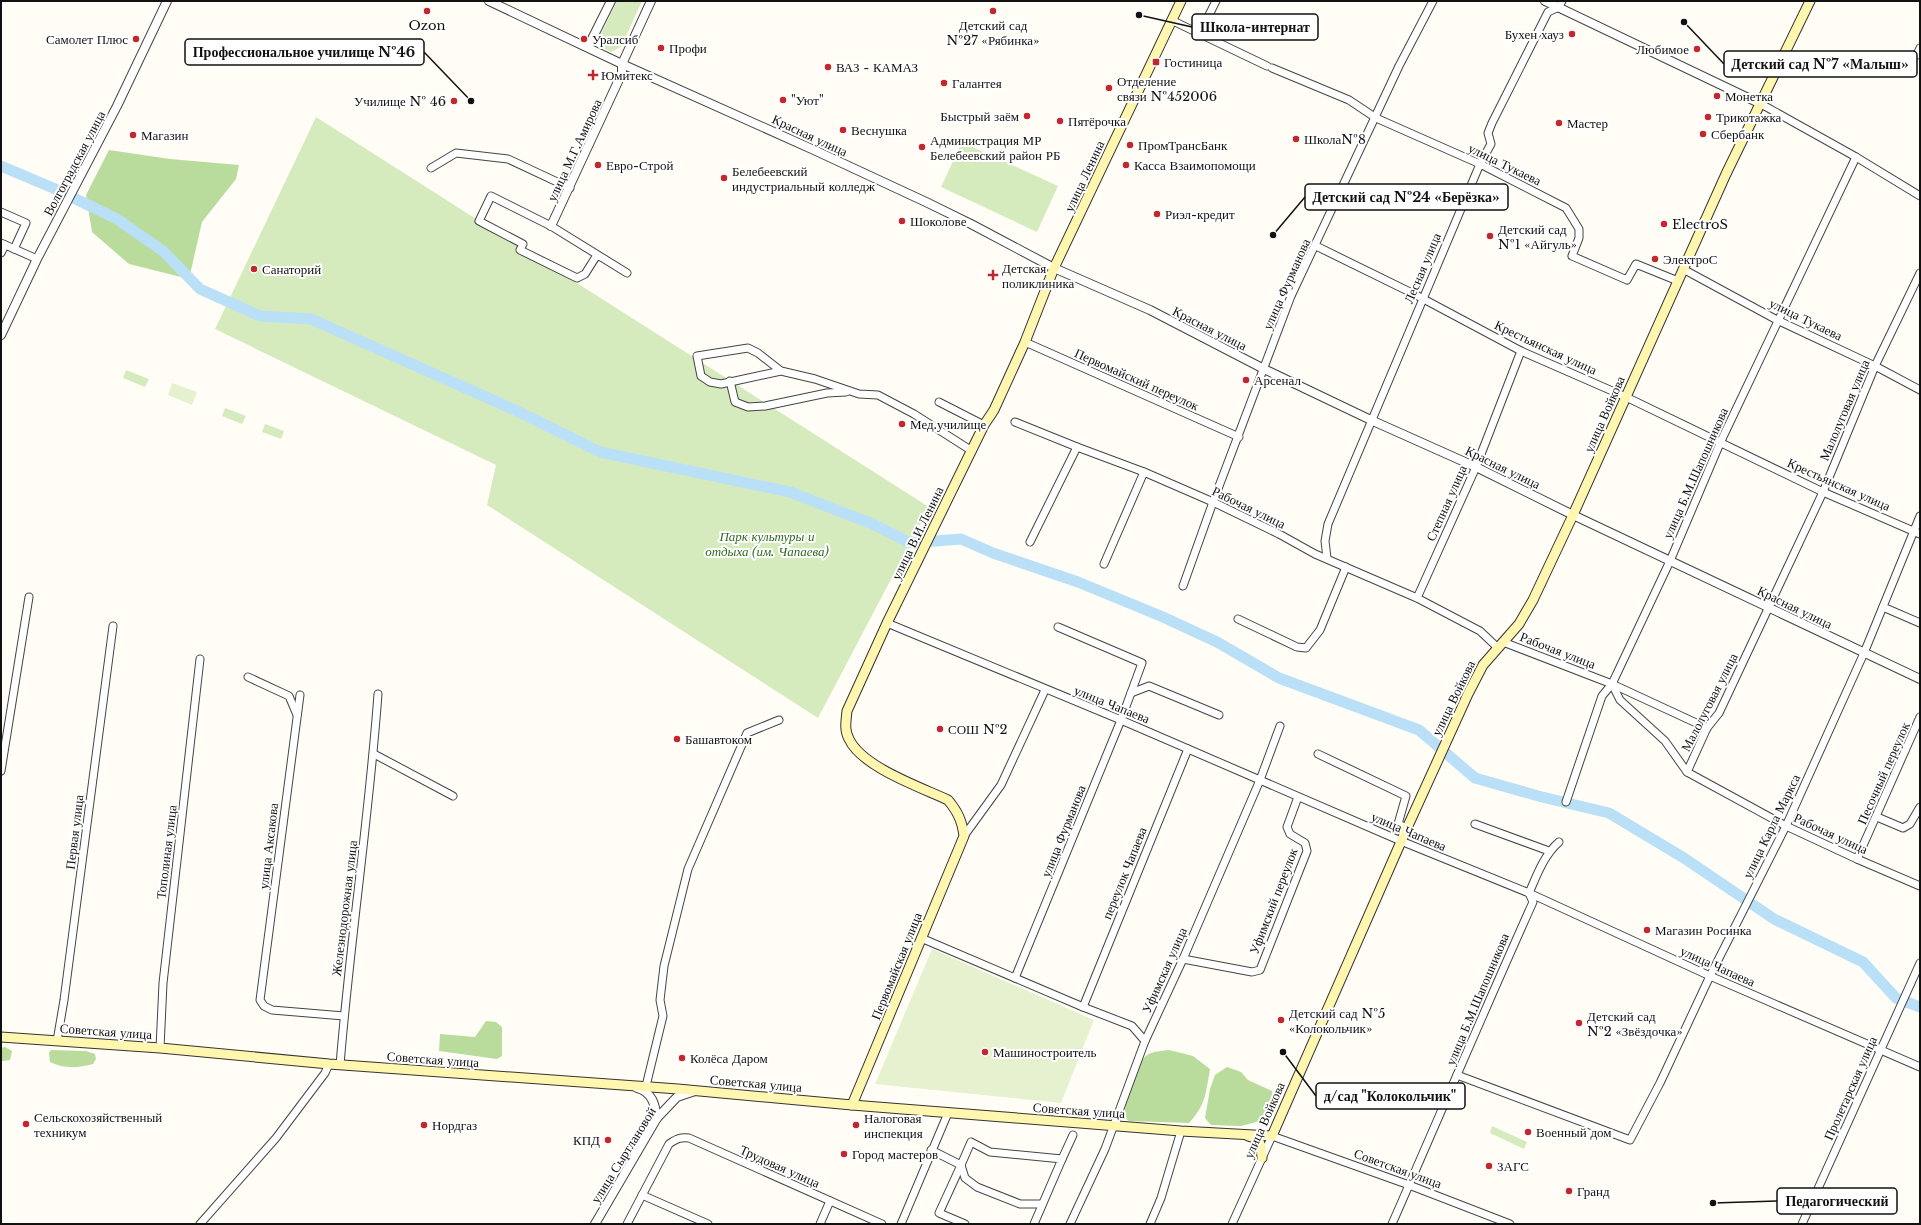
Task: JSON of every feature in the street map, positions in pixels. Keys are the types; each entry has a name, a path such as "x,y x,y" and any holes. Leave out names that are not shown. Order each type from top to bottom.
{"main road":[{"name":"улица Ленина","path":"1025,342 1054,268 1180,1"},
{"name":"улица Войкова","path":"1272,1136 1406,828 1449,736 1483,665 1519,624 1533,600 1573,515 1726,174 1810,1"},
{"name":"улица В.И.Ленина","path":"964,836 962,821 957,810 948,800 875,765 854,747 848,738 845,724 847,711 887,623 984,425 994,410 1025,342"},
{"name":"Первомайская улица","path":"852,1105 964,836"},
{"name":"Советская улица","path":"1,1037 160,1048 340,1065 696,1090 948,1113 1181,1131 1272,1136"},
{"path":"1245,1135 1263,1131 1272,1124 1282,1112"},
{"path":"1245,1135 1258,1139 1261,1146 1262,1158"}],"street":[{"name":"Волгоградская улица","path":"1,335 37,259 130,79 167,1"},
{"name":"Красная улица","path":"489,1 622,64 926,202 1054,268 1150,310 1264,369 1373,421 1476,467 1573,515 1920,679"},
{"path":"588,47 611,1"},
{"name":"улица М.Г.Амирова","path":"551,226 570,188 622,73 622,64 650,1"},
{"path":"1200,34 1216,1"},
{"name":"улица Фурманова","path":"1183,586 1213,502 1239,437 1291,296 1316,246 1399,66 1433,1"},
{"path":"1545,1 1560,4 1761,104 1856,157 1920,196"},
{"name":"Лесная улица","path":"1327,558 1325,541 1328,524 1373,421 1422,298 1480,164 1491,144 1488,133 1548,12 1560,4"},
{"name":"улица Тукаева","path":"1171,20 1270,67 1350,100 1376,118 1480,164 1566,208 1579,229 1579,238 1572,256 1627,280 1636,264 1678,282"},
{"path":"1917,55 1920,48"},
{"path":"431,168 456,153 508,159 570,188"},
{"name":"улица Б.М.Шапошникова","path":"1566,802 1594,715 1602,696 1612,684 1670,561 1721,441 1856,157"},
{"path":"597,255 585,274 578,278 520,250 523,244 480,222 491,196 551,226 627,272"},
{"path":"1,212 26,223 14,249"},
{"path":"1,253 3,244 37,259"},
{"name":"Крестьянская улица","path":"1316,246 1422,298 1522,351 1721,441 1823,492 1917,532"},
{"name":"улица Тукаева","path":"1684,269 1778,320 1875,366 1920,390"},
{"name":"Малолуговая улица","path":"1687,772 1707,728 1719,713 1769,608 1823,492 1875,366 1920,273"},
{"name":"Первомайский переулок","path":"1025,342 1239,437"},
{"path":"781,371 758,353 748,348 697,356 701,376 710,382 721,384 781,371 815,379 858,394 878,395 914,414 972,452"},
{"name":"Степная улица","path":"1417,598 1476,467 1522,351"},
{"path":"730,381 735,402 748,407 765,406 827,392 850,392"},
{"path":"939,402 984,425"},
{"name":"Рабочая улица","path":"1015,422 1144,472 1213,502 1279,534 1315,554 1417,598 1480,631 1500,645 1612,684 1620,700 1666,741 1687,772 1786,826 1856,859 1920,886"},
{"path":"1030,542 1077,447"},
{"path":"1104,564 1144,472"},
{"name":"улица Карла Маркса","path":"1458,1074 1630,1140 1660,1083 1710,976 1786,826 1917,532 1920,516"},
{"path":"1238,619 1297,647 1306,648 1320,630 1346,567"},
{"path":"1,771 29,597"},
{"path":"1883,607 1920,623"},
{"name":"улица Чапаева","path":"887,623 1045,690 1188,748 1401,841 1529,894 1710,976 1920,1067"},
{"name":"Первая улица","path":"57,1041 64,1000 113,626"},
{"name":"улица Фурманова","path":"1015,978 1121,720 1142,663 1058,627"},
{"name":"Тополиная улица","path":"160,1048 162,983 200,659"},
{"path":"248,677 289,696 297,715"},
{"path":"1612,684 1707,728"},
{"path":"1131,693 1149,686 1219,715"},
{"name":"Первомайская улица","path":"964,836 1001,785 1045,690"},
{"name":"Железнодорожная улица","path":"340,1065 344,1016 374,754 378,694"},
{"name":"улица Аксакова","path":"300,696 260,1000 264,1006 272,1010 344,1016"},
{"name":"Песочный переулок","path":"1856,859 1877,817 1920,717"},
{"path":"646,1086 663,1016 660,1000 664,966 688,869 746,733 779,720"},
{"name":"Уфимская улица","path":"1070,1224 1115,1125 1145,1040 1183,959 1260,780 1280,726"},
{"name":"переулок Чапаева","path":"1083,1007 1188,748"},
{"path":"374,754 453,796"},
{"path":"1318,754 1406,796 1398,824 1406,828"},
{"name":"Уфимский переулок","path":"1183,959 1252,972 1260,970 1307,851 1305,843 1290,834 1287,827 1298,796"},
{"path":"1877,817 1903,828 1910,824 1920,807"},
{"path":"1476,824 1549,851"},
{"name":"улица Б.М.Шапошникова","path":"1392,1224 1458,1074 1468,1046 1533,902 1529,894 1549,851 1559,842"},
{"path":"921,938 1083,1007 1132,1026 1145,1040"},
{"name":"Пролетарская улица","path":"1802,1224 1920,963"},
{"path":"200,1224 276,1138 325,1073 329,1064"},
{"path":"628,1086 645,1090 650,1095 655,1105 657,1118"},
{"name":"улица Сыртлановой","path":"595,1224 657,1118 677,1096 696,1090"},
{"path":"901,1224 931,1150 948,1113"},
{"path":"1150,1224 1160,1198 1181,1131"},
{"path":"1034,1224 1073,1135"},
{"name":"Советская улица","path":"1272,1136 1409,1185 1510,1224"},
{"name":"улица Войкова","path":"1232,1224 1272,1136"},
{"name":"Трудовая улица","path":"642,1195 669,1144 677,1138 689,1138 882,1224"},
{"path":"965,1224 939,1213 970,1142 990,1152 1062,1158"},
{"path":"931,1150 961,1165 965,1178 977,1186 1020,1204 1042,1204"},
{"path":"627,1224 642,1195 708,1224"},
{"path":"820,1224 830,1201"}],"green space":[{"path":"617,1 642,1 621,47 611,52 601,47 599,38"},
{"name":"Парк культуры и отдыха (им. Чапаева)","path":"316,117 929,507 818,718 487,505 496,465 215,329"},
{"path":"962,142 1058,186 1037,232 941,187"},
{"path":"109,150 170,159 239,165 236,179 202,222 189,279 129,264 92,232 86,195"},
{"path":"126,370 149,379 145,387 123,378"},
{"path":"172,383 197,392 192,405 168,395"},
{"path":"225,408 246,416 242,424 222,416"},
{"path":"265,424 284,431 281,439 262,432"},
{"name":"Машиностроитель","path":"932,949 1094,1020 1061,1103 875,1084"},
{"path":"486,1021 496,1022 502,1027 502,1056 497,1059 439,1051 440,1034 475,1037"},
{"path":"5,1047 12,1051 10,1060 1,1061 1,1048"},
{"path":"51,1050 86,1051 95,1054 96,1059 93,1064 76,1067 61,1066 50,1062 49,1053"},
{"path":"1169,1050 1193,1056 1210,1069 1204,1098 1199,1110 1189,1123 1129,1121 1124,1118 1128,1092 1140,1063 1151,1053"},
{"path":"1227,1067 1241,1072 1248,1080 1272,1091 1273,1096 1260,1121 1241,1126 1211,1125 1205,1118 1210,1089 1215,1075"},
{"path":"1492,1126 1527,1142 1524,1149 1490,1133"}],"waterway":[{"path":"1,166 53,188 117,219 163,251 200,289 260,316 311,319 517,411 600,452 790,492 875,525 910,543 961,539 993,553 1078,582 1163,617 1217,642 1279,678 1419,730 1475,778 1542,797 1609,813 1684,858 1774,919 1863,962 1896,998 1920,1007"}],"place":[{"name":"Ozon","path":"427,11"},
{"name":"Детский сад №27 «Рябинка»","path":"993,11"},
{"name":"Школа-интернат","path":"1139,15"},
{"name":"Детский сад №7 «Малыш»","path":"1684,22"},
{"name":"Бухен хауз","path":"1572,34"},
{"name":"Самолет Плюс","path":"136,39"},
{"name":"Уралсиб","path":"584,39"},
{"name":"Профи","path":"661,48"},
{"name":"Любимое","path":"1697,49"},
{"name":"Гостиница","path":"1156,62"},
{"name":"ВАЗ - КАМАЗ","path":"828,67"},
{"name":"Юмитекс","path":"593,75"},
{"name":"Галантея","path":"944,83"},
{"name":"Отделение связи №452006","path":"1109,88"},
{"name":"Монетка","path":"1717,96"},
{"name":"\"Уют\"","path":"783,100"},
{"name":"Училище № 46","path":"454,101"},
{"name":"Профессиональное училище №46","path":"471,101"},
{"name":"Быстрый заём","path":"1027,116"},
{"name":"Трикотажка","path":"1708,117"},
{"name":"Пятёрочка","path":"1060,121"},
{"name":"Мастер","path":"1559,123"},
{"name":"Веснушка","path":"843,130"},
{"name":"Сбербанк","path":"1703,134"},
{"name":"Магазин","path":"133,135"},
{"name":"Школа№8","path":"1296,139"},
{"name":"ПромТрансБанк","path":"1130,145"},
{"name":"Администрация МР Белебеевский район РБ","path":"922,147"},
{"name":"Евро-Строй","path":"598,165"},
{"name":"Касса Взаимопомощи","path":"1126,165"},
{"name":"Белебеевский индустриальный колледж","path":"724,178"},
{"name":"Риэл-кредит","path":"1157,214"},
{"name":"Шоколове","path":"902,221"},
{"name":"ElectroS","path":"1664,224"},
{"name":"Детский сад №24 «Берёзка»","path":"1273,235"},
{"name":"Детский сад №1 «Айгуль»","path":"1490,236"},
{"name":"ЭлектроС","path":"1655,259"},
{"name":"Санаторий","path":"254,269"},
{"name":"Детская поликлиника","path":"993,275"},
{"name":"Арсенал","path":"1246,380"},
{"name":"Мед.училище","path":"902,424"},
{"name":"СОШ №2","path":"940,729"},
{"name":"Башавтоком","path":"677,739"},
{"name":"Магазин Росинка","path":"1647,930"},
{"name":"Детский сад №5 «Колокольчик»","path":"1281,1020"},
{"name":"Детский сад №2 «Звёздочка»","path":"1579,1023"},
{"name":"Машиностроитель","path":"985,1052"},
{"name":"д/сад \"Колокольчик\"","path":"1283,1052"},
{"name":"Колёса Даром","path":"682,1058"},
{"name":"Сельскохозяйственный техникум","path":"26,1124"},
{"name":"Нордгаз","path":"424,1125"},
{"name":"Налоговая инспекция","path":"856,1125"},
{"name":"Военный дом","path":"1528,1132"},
{"name":"КПД","path":"608,1140"},
{"name":"Город мастеров","path":"844,1154"},
{"name":"ЗАГС","path":"1489,1166"},
{"name":"Гранд","path":"1569,1191"},
{"name":"Педагогический","path":"1713,1203"}]}
